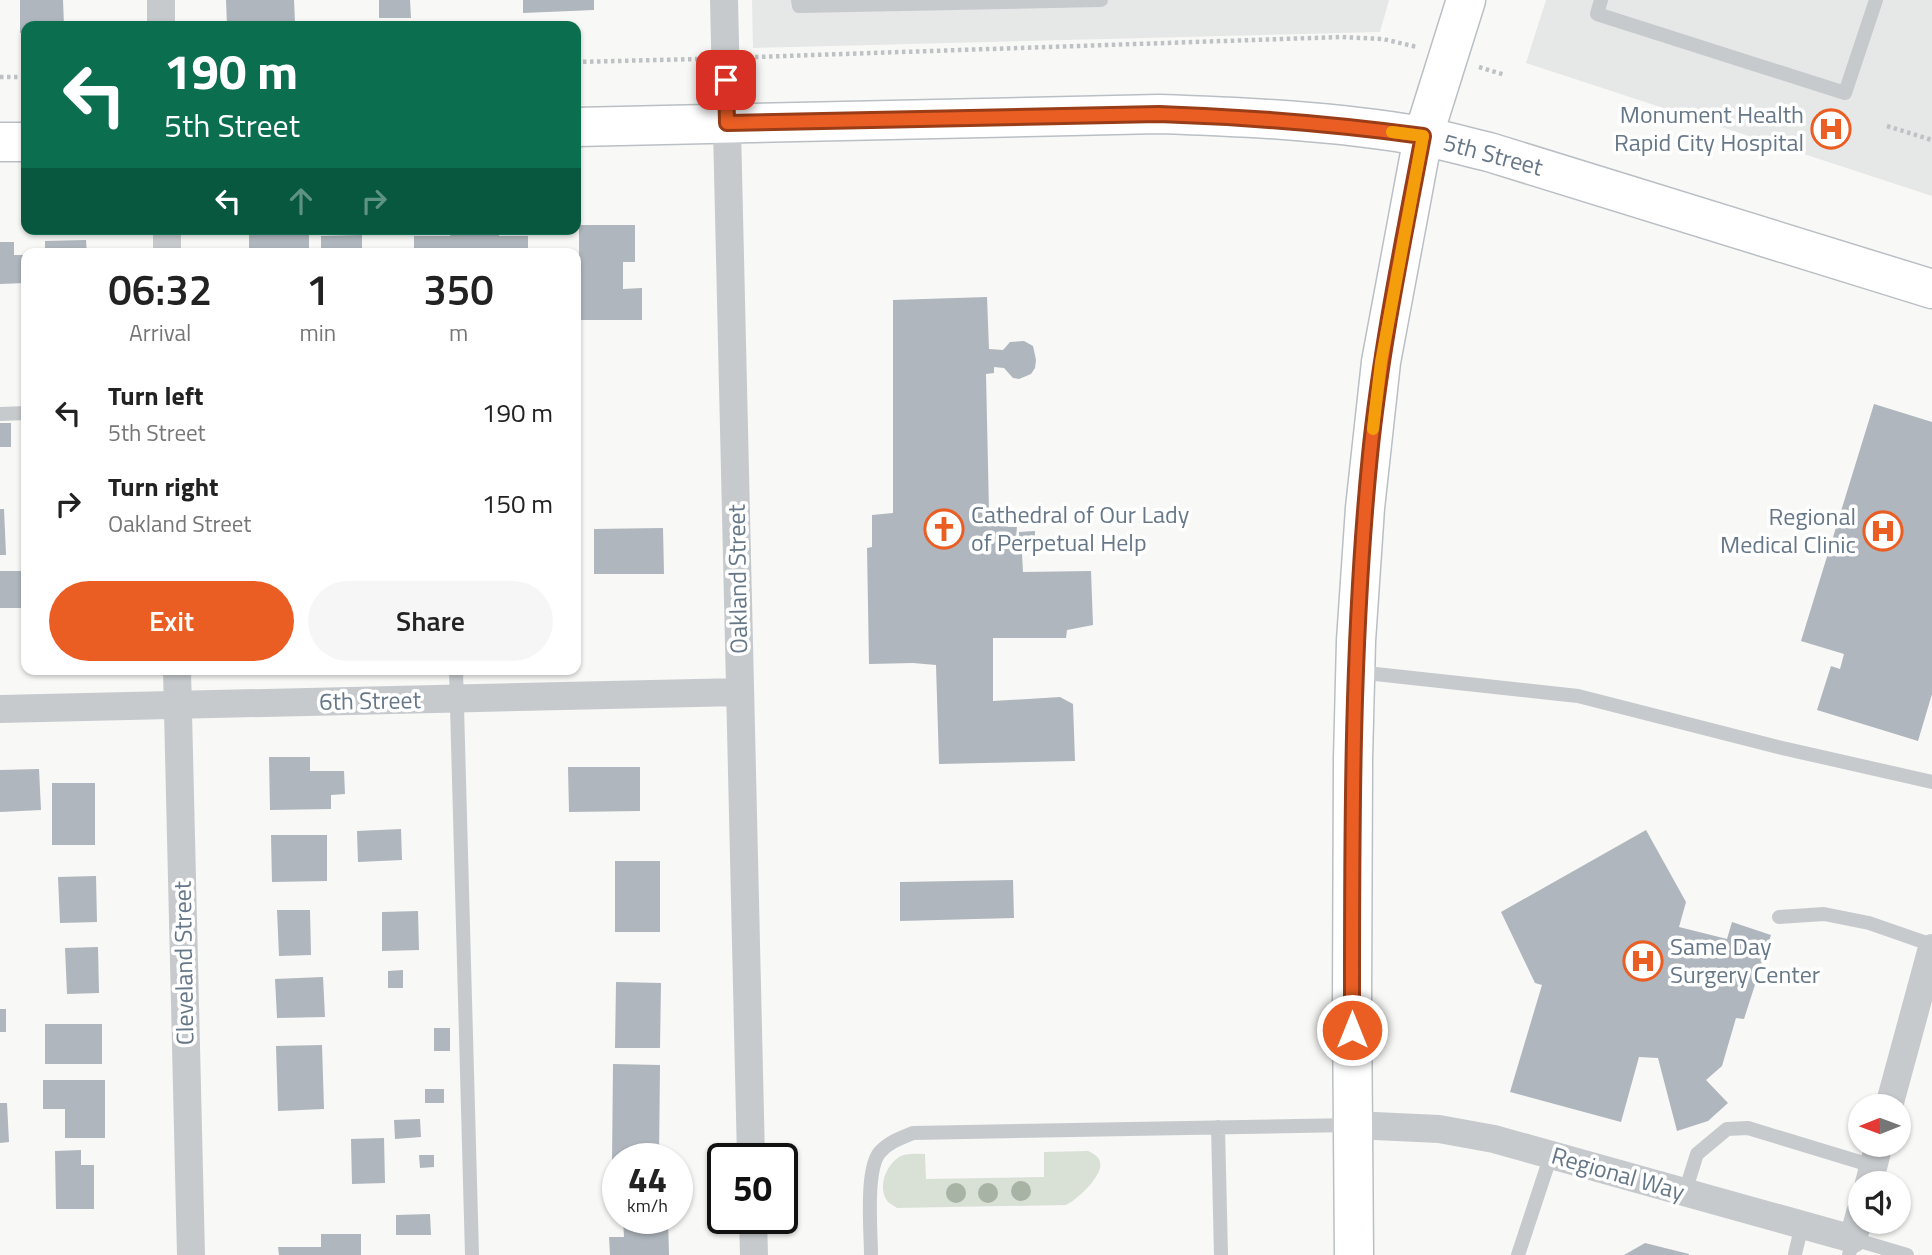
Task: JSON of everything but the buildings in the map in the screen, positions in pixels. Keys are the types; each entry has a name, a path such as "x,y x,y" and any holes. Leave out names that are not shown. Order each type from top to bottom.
{"main road":[{"path":"1354,1255 1352,866 1355,672 1365,508 1381,362 1423,136 1466,0"},
{"name":"5th Street","path":"581,127 1159,114 1298,122 1423,136 1489,152 1932,289"},
{"path":"0,142 21,142"}],"street":[{"path":"161,0 161,21"},
{"name":"Oakland Street","path":"724,0 751,1143"},
{"name":"Cleveland Street","path":"177,675 191,1255"},
{"name":"6th Street","path":"0,709 740,692"},
{"path":"1892,1094 1932,947"},
{"name":"Regional Way","path":"1353,1125 1450,1131 1494,1139 1802,1225 1854,1236"},
{"path":"753,1234 754,1255"}],"lane":[{"path":"798,0 799,6 1101,0"},
{"path":"1601,0 1597,14 1845,93 1876,0"},
{"path":"0,414 21,413"},
{"path":"1355,672 1578,696 1778,747 1932,782"},
{"path":"456,675 472,1255"},
{"path":"1779,917 1824,914 1869,923 1932,947"},
{"path":"871,1255 871,1173 878,1154 893,1141 913,1133 1353,1125"},
{"path":"1218,1126 1221,1255"},
{"path":"1685,1192 1698,1154 1727,1129 1748,1128 1874,1164"},
{"path":"1518,1255 1551,1155"},
{"path":"1795,1254 1802,1225"},
{"path":"1854,1236 1907,1255"}],"path":[{"path":"581,62 1342,37 1378,38 1398,42 1505,75"},
{"path":"0,78 21,77"},
{"path":"1888,126 1932,140"}],"shaded area":[{"path":"752,0 1389,0 1380,32 753,48"},
{"name":"Monument Health Rapid City Hospital","path":"1546,0 1932,0 1932,196 1526,63"},
{"path":"1088,1151 1099,1160 1098,1174 1083,1193 1066,1205 897,1208 888,1202 883,1189 891,1164 907,1154 925,1154 926,1179 1044,1177 1044,1152"}],"slow traffic":[{"path":"1373,429 1381,362 1423,136 1392,132"}],"place":[{"name":"Monument Health Rapid City Hospital","path":"1831,129"},
{"name":"Cathedral of Our Lady of Perpetual Help","path":"944,529"},
{"name":"Regional Medical Clinic","path":"1883,531"},
{"name":"Same Day Surgery Center","path":"1643,961"}],"route":[{"path":"726,80 727,123 1159,114 1224,116 1423,136 1381,362 1365,508 1355,672 1352,1030"}]}
